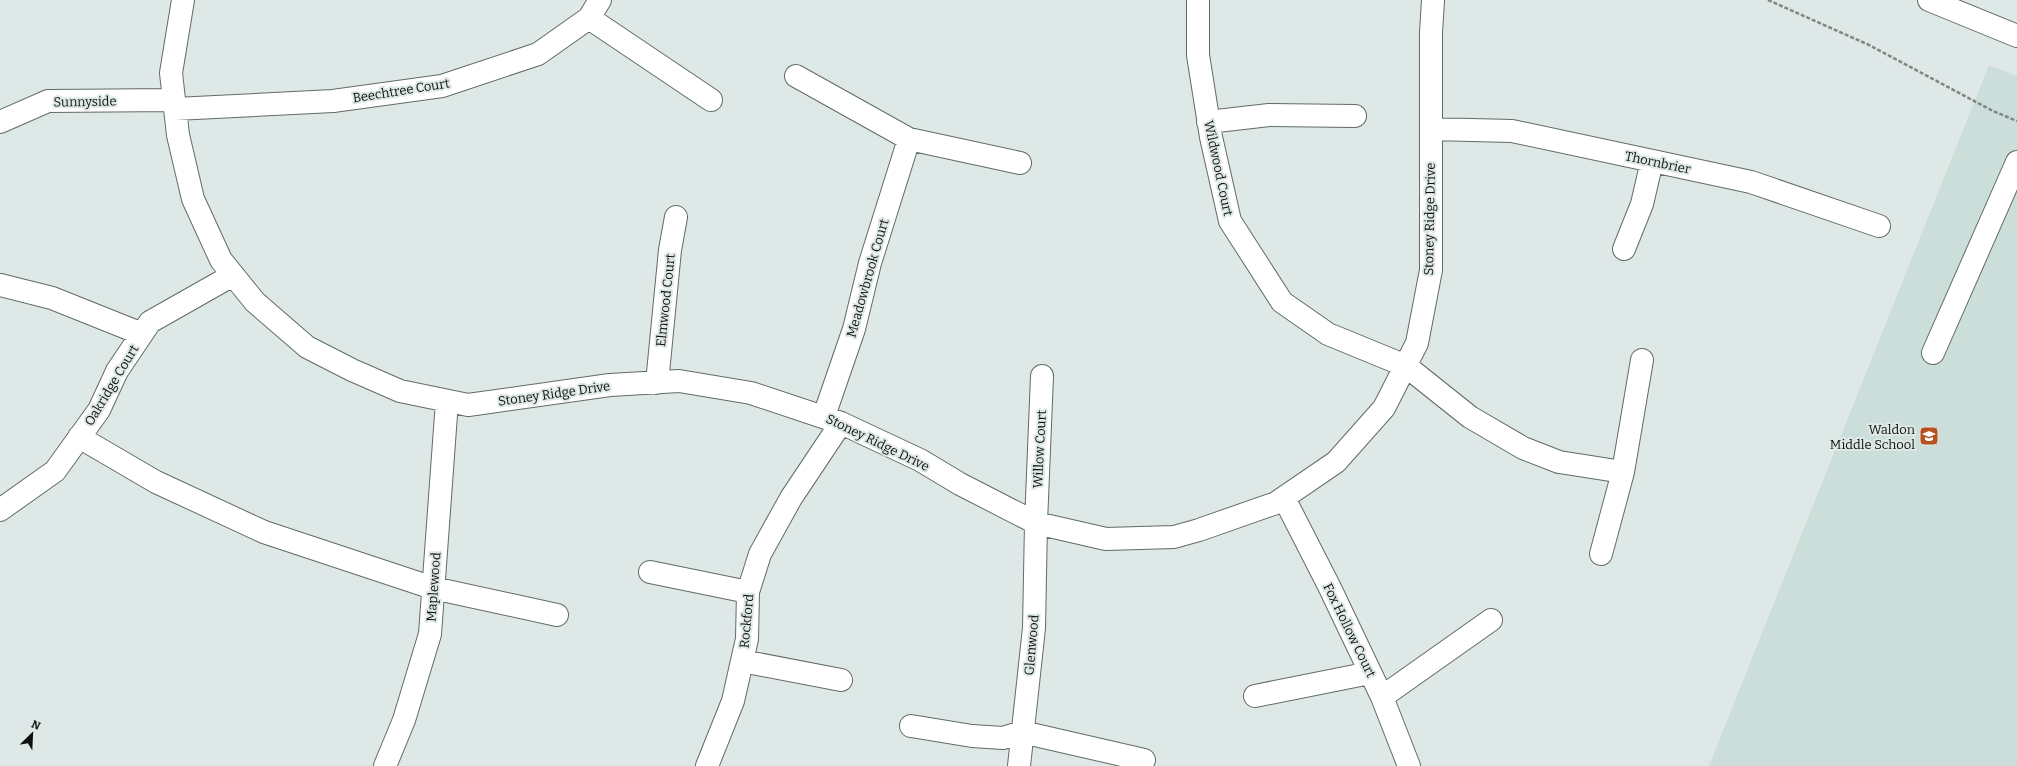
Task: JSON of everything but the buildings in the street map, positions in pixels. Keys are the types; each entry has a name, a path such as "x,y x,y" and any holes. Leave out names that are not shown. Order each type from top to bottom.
{"street":[{"name":"Stoney Ridge Drive","path":"182,0 171,73 178,135 193,199 221,260 255,302 306,347 352,370 400,391 468,405 610,385 679,381 751,393 832,419 920,460 960,484 1036,523 1106,540 1174,537 1199,530 1276,503 1336,462 1384,408 1417,343 1431,270 1430,129 1433,0"},
{"name":"Wildwood Court","path":"1198,0 1198,55 1208,122 1230,221 1282,302 1328,334 1406,366 1470,417 1523,448 1559,462 1623,472"},
{"path":"1929,0 2017,36"},
{"name":"Beechtree Court","path":"175,104 333,101 442,86 538,54 595,9"},
{"path":"595,9 711,100"},
{"path":"796,76 909,139 1020,163"},
{"name":"Sunnyside","path":"0,122 48,101 175,104"},
{"path":"1208,122 1269,115 1355,116"},
{"name":"Thornbrier","path":"1430,129 1512,131 1751,182 1879,226"},
{"name":"Meadowbrook Court","path":"832,419 870,263 909,139"},
{"path":"1624,250 1642,204 1652,161"},
{"path":"1933,352 2017,162"},
{"name":"Elmwood Court","path":"657,382 670,250 676,217"},
{"name":"Oakridge Court","path":"0,510 55,471 99,410 117,371 150,322 233,275"},
{"path":"0,284 52,298 142,334"},
{"path":"1601,554 1623,472 1642,360"},
{"name":"Willow Court","path":"1036,523 1042,376"},
{"name":"Maplewood","path":"384,766 404,720 430,634 447,401"},
{"name":"Rockford","path":"707,766 733,701 747,639 748,592 760,554 832,419"},
{"path":"79,437 156,482 264,532 433,588 557,615"},
{"name":"Fox Hollow Court","path":"1284,498 1329,586 1382,697 1409,766"},
{"name":"Glenwood","path":"1019,766 1034,628 1036,523"},
{"path":"650,572 748,592"},
{"path":"1382,697 1491,620"},
{"path":"742,661 841,680"},
{"path":"1255,696 1370,673"},
{"path":"911,726 972,736 1003,738 1022,732 1144,760"}],"path":[{"path":"1768,0 1868,45 1993,111 2017,121"}],"shaded area":[{"name":"Waldon Middle School","path":"1989,65 2017,76 2017,766 1709,766"}],"place":[{"name":"Waldon Middle School","path":"1929,436"}]}
